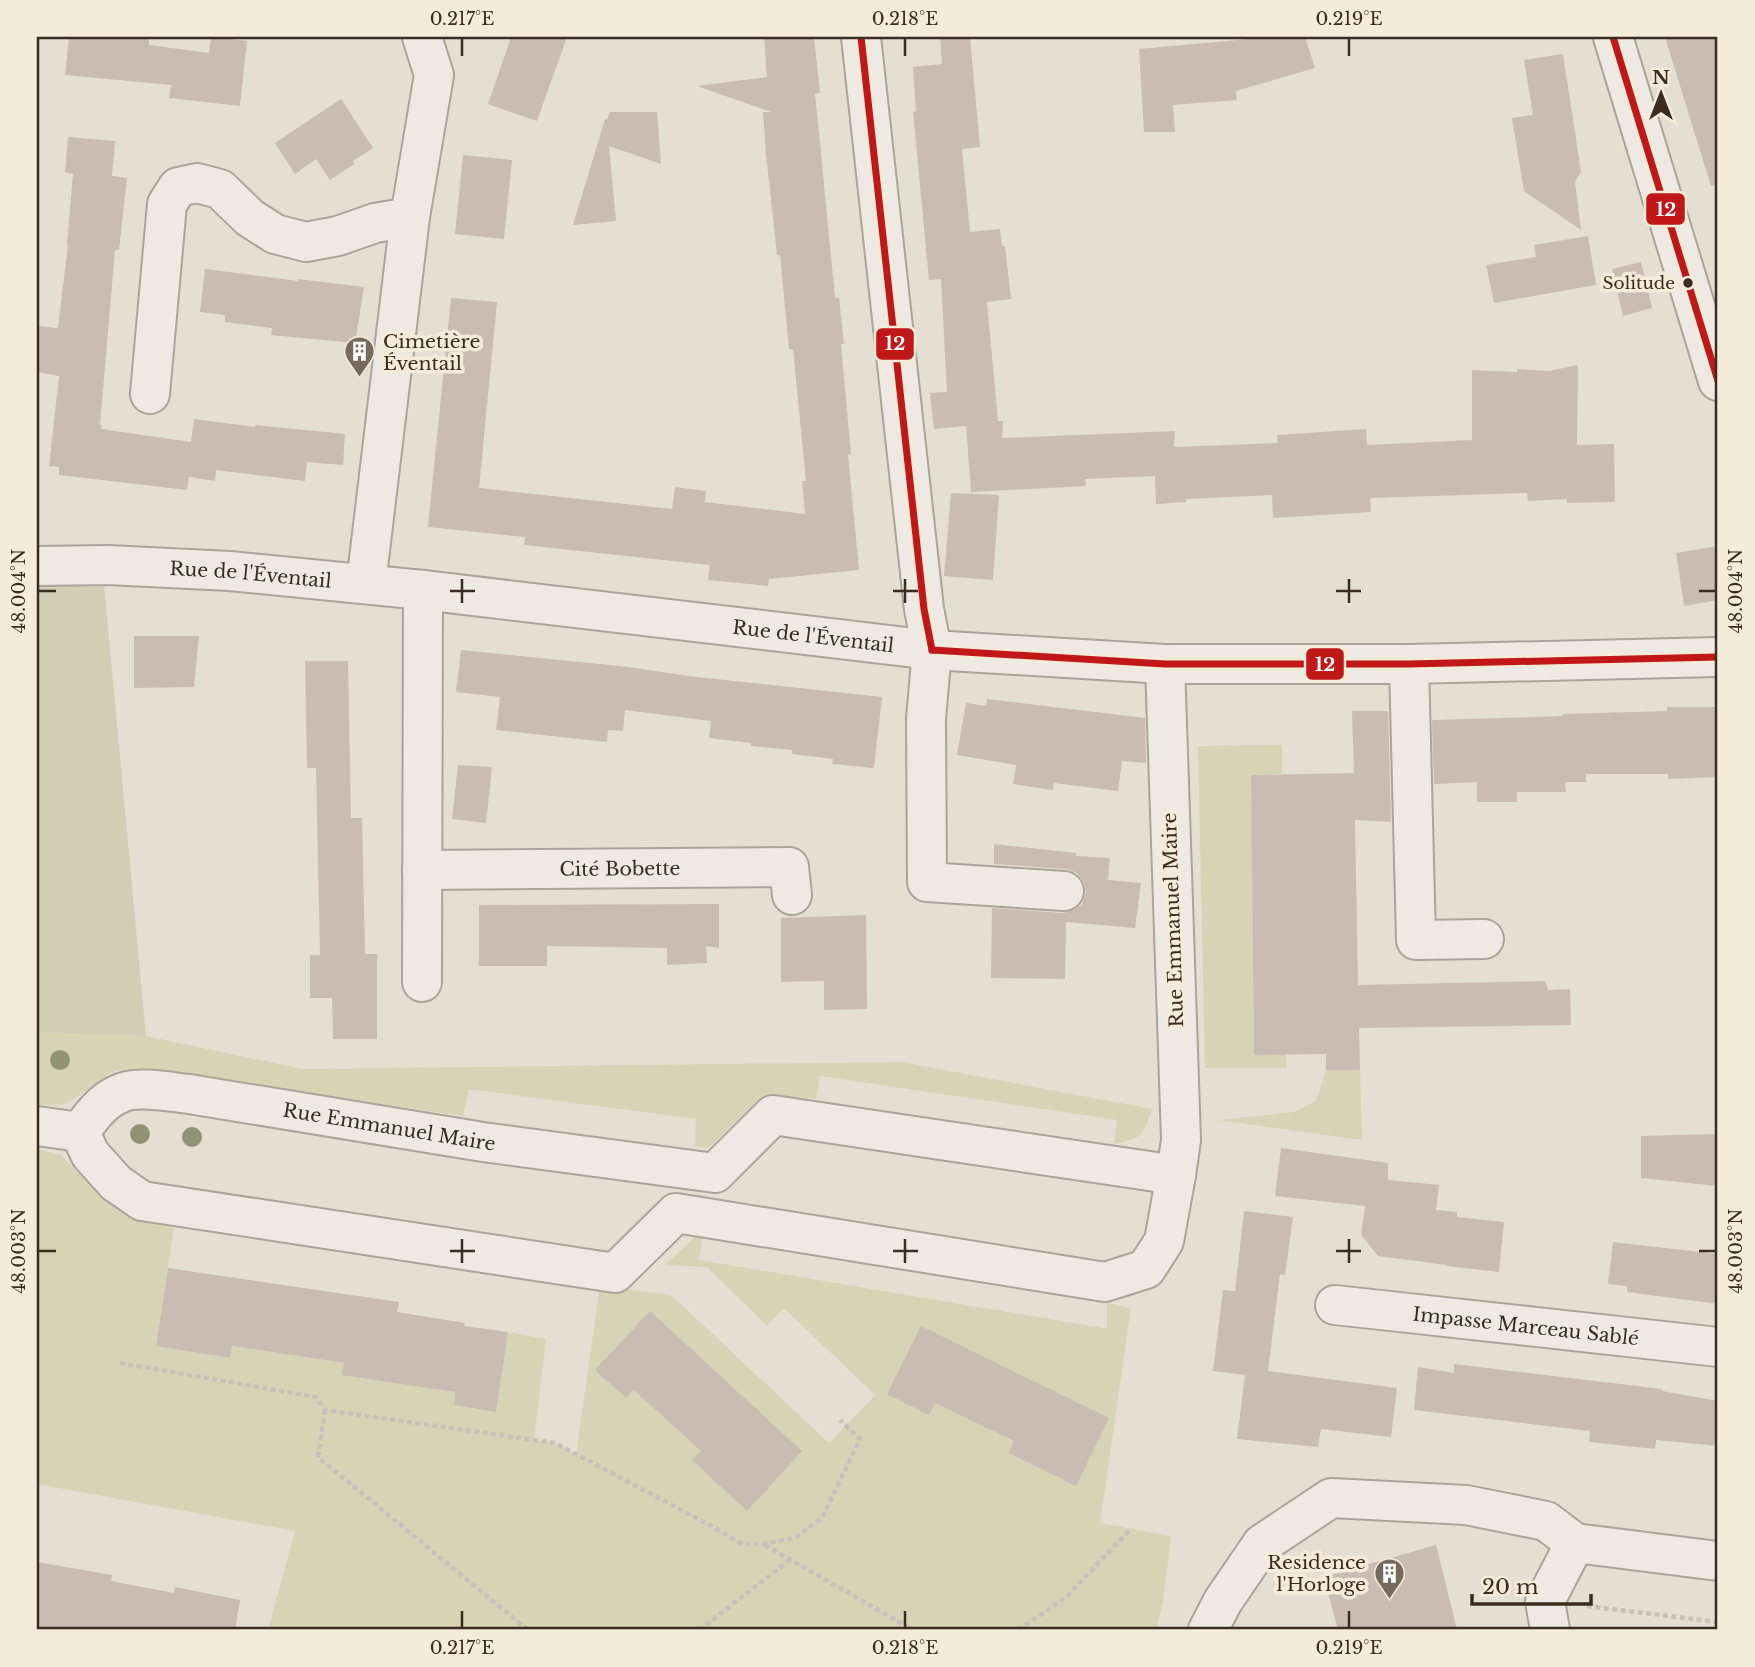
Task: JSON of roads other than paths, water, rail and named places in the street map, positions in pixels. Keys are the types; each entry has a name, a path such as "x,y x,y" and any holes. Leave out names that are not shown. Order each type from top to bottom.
{"street":[{"path":"366,584 410,217 434,75 422,37"},
{"path":"861,37 924,610 933,650 926,719 927,882 1064,891"},
{"path":"1613,37 1718,381"},
{"path":"150,394 167,204 178,187 197,183 220,189 250,218 275,234 306,242 338,236 375,223 410,217"},
{"name":"Rue de l'Éventail","path":"37,566 108,565 230,570 933,650 1165,664 1409,664 1718,656"},
{"path":"422,982 423,590"},
{"name":"Rue Emmanuel Maire","path":"676,1213 1105,1282 1146,1269 1164,1241 1181,1140 1165,664"},
{"path":"1409,664 1416,940 1484,939"},
{"name":"Cité Bobette","path":"422,870 789,867 792,895"},
{"name":"Rue Emmanuel Maire","path":"80,1132 92,1114 120,1093 143,1090 190,1094 483,1142 715,1173"},
{"path":"37,1126 80,1132 90,1153 107,1173 116,1183 142,1201 615,1273 773,1115 1176,1175"},
{"name":"Impasse Marceau Sablé","path":"1335,1305 1718,1347"},
{"path":"1208,1630 1223,1601 1262,1544 1331,1498 1466,1505 1546,1521 1574,1543 1718,1561"},
{"path":"1547,1616 1574,1543"}],"place":[{"name":"Solitude","path":"1688,283"},
{"name":"Cimetière Éventail","path":"360,379"},
{"name":"Residence l'Horloge","path":"1389,1600"}]}
